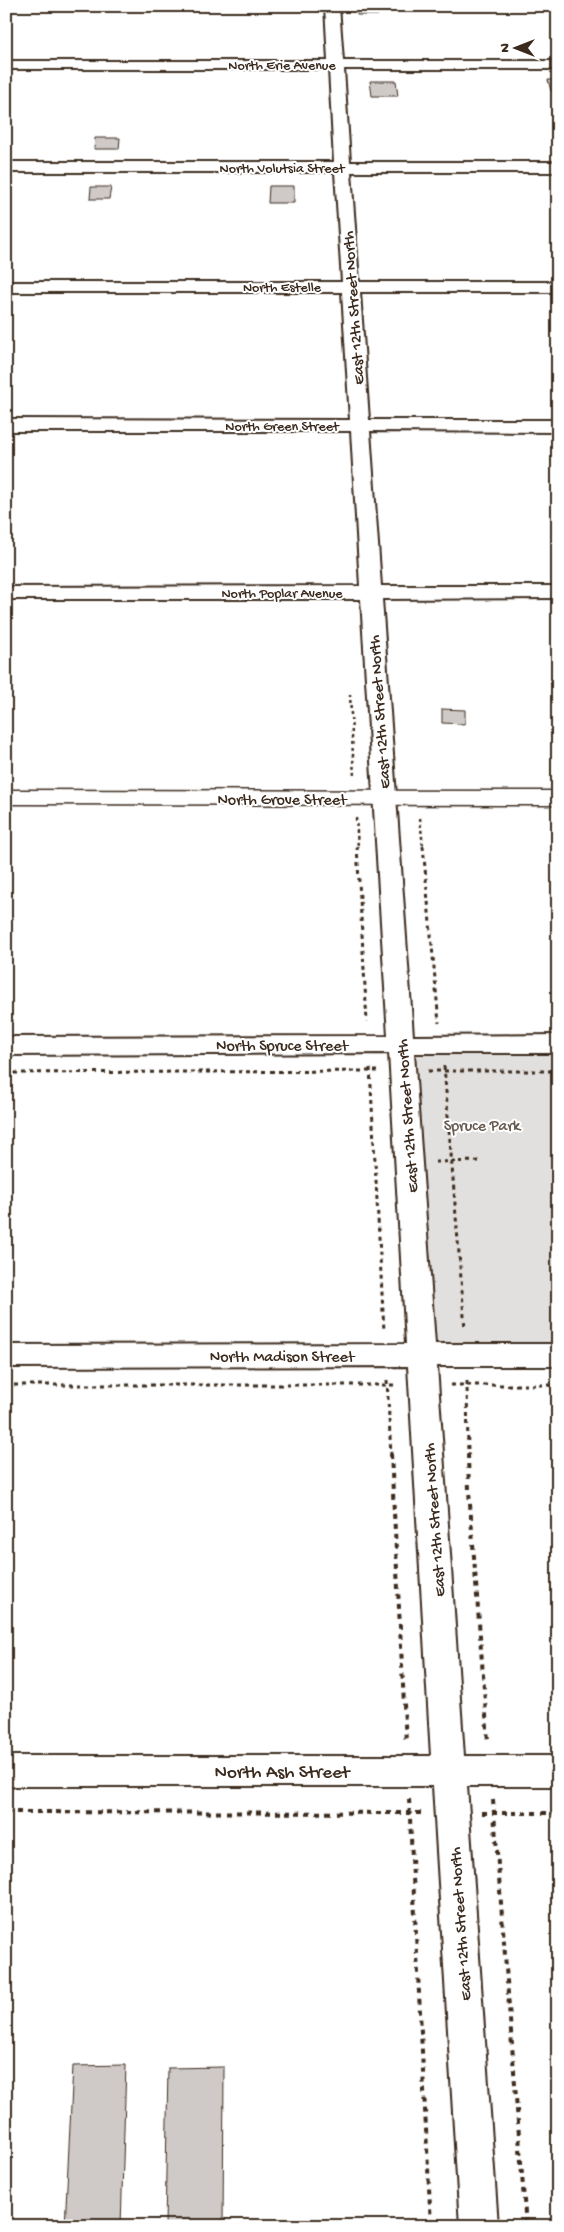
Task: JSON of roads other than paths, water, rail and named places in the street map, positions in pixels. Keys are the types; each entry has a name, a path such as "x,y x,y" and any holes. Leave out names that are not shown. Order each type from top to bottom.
{"street":[{"name":"East 12th Street North","path":"332,6 370,592 370,798 402,1057 479,2226"},
{"name":"North Erie Avenue","path":"6,65 558,65"},
{"name":"North Volutsia Street","path":"6,168 558,167"},
{"name":"North Estelle","path":"6,286 558,287"},
{"name":"North Green Street","path":"6,425 558,426"},
{"name":"North Poplar Avenue","path":"6,593 558,592"},
{"name":"North Grove Street","path":"6,797 558,798"},
{"name":"North Spruce Street","path":"6,1046 368,1044 402,1057 441,1044 558,1044"},
{"name":"North Madison Street","path":"6,1356 558,1355"},
{"name":"North Ash Street","path":"6,1771 558,1770"}],"park label":[{"name":"Spruce Park","path":"482,1124"}]}
